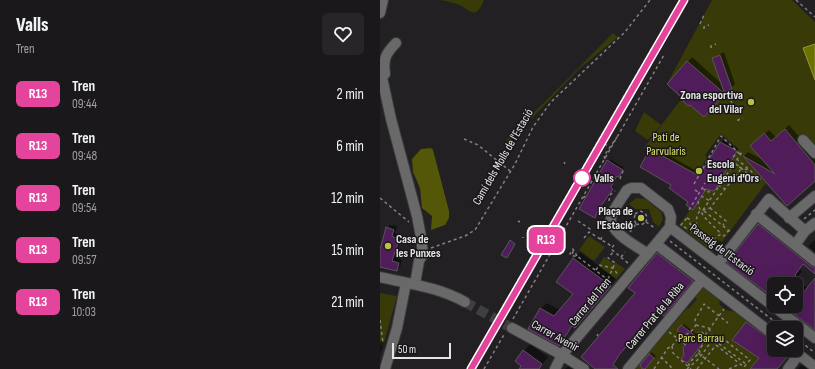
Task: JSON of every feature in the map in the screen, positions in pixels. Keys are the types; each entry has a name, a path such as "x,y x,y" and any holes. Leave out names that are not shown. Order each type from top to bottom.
{"street":[{"path":"380,13 383,0"},
{"path":"386,96 387,85 384,59 388,51 396,43"},
{"path":"380,68 417,216 423,254 410,284 385,369"},
{"path":"803,140 815,153"},
{"path":"632,188 641,188 667,207 671,214 670,227 648,254 615,231 611,224 612,217 627,190 632,188"},
{"path":"789,218 815,196"},
{"path":"717,262 723,258 769,199 805,231"},
{"path":"756,214 815,261"},
{"path":"795,245 805,231 815,223"},
{"name":"Passeig de l'Estació","path":"670,227 815,338"},
{"path":"656,244 767,330"},
{"name":"Carrer del Tren","path":"555,369 562,355 648,254"},
{"path":"380,277 444,291 465,302"},
{"name":"Carrer Prat de la Riba","path":"628,369 702,280"},
{"name":"Carrer Avenir","path":"510,326 584,369"},
{"path":"788,369 794,357"},
{"path":"803,357 815,366"}],"path":[{"name":"Camí dels Molls de l'Estació","path":"423,254 429,249 465,236 475,230 510,171 533,127 551,102 625,32 650,0"},
{"path":"796,0 815,17"},
{"path":"700,24 704,15"},
{"path":"704,29 704,27 709,25"},
{"path":"711,48 711,46 716,44"},
{"path":"467,369 652,48"},
{"path":"484,369 664,55"},
{"path":"732,103 731,101 736,99"},
{"path":"738,122 738,120 743,118"},
{"path":"593,150 605,130"},
{"path":"694,184 721,136 742,153 724,182 703,210"},
{"path":"605,159 610,147 617,137"},
{"path":"464,139 478,145 510,171"},
{"path":"599,141 610,147"},
{"path":"733,157 738,151"},
{"path":"736,164 758,182 760,179 738,160"},
{"path":"740,168 752,172"},
{"path":"729,230 724,236 721,234 716,236 714,241 704,241 697,228 697,215 700,211 710,208 740,168"},
{"path":"598,170 598,176"},
{"path":"620,179 621,174 626,170"},
{"path":"748,174 752,172"},
{"path":"723,175 727,177"},
{"path":"720,180 724,182"},
{"path":"689,210 705,183"},
{"path":"718,185 725,189"},
{"path":"702,189 710,191 705,191"},
{"path":"694,190 700,193"},
{"path":"609,201 611,195 615,191"},
{"path":"582,199 587,195"},
{"path":"702,196 710,201"},
{"path":"380,198 404,217"},
{"path":"698,201 700,211 721,234"},
{"path":"626,206 635,214"},
{"path":"710,208 726,221 722,225"},
{"path":"703,210 732,233"},
{"path":"803,220 815,210"},
{"path":"635,214 640,211 645,213 647,217 646,222"},
{"path":"713,218 716,213"},
{"path":"635,214 634,219 636,224"},
{"path":"687,218 689,219 690,224 697,228 694,233 681,225 687,218"},
{"path":"578,221 590,229 592,228"},
{"path":"636,224 642,225 646,222"},
{"path":"646,222 657,230"},
{"path":"630,232 636,224"},
{"path":"686,228 690,224"},
{"path":"584,238 589,232 614,246 611,249 629,264"},
{"path":"601,240 602,235"},
{"name":"Passeig de l'Estació","path":"671,242 774,321"},
{"path":"577,256 573,249 570,254 573,251 572,255 577,256 608,279 612,284"},
{"path":"608,279 615,263 608,258 614,251"},
{"path":"621,257 625,252"},
{"path":"596,270 599,265 613,268"},
{"path":"613,268 617,277 613,268"},
{"path":"654,369 661,357 678,338 690,334 696,325 695,320 704,304 728,323"},
{"path":"705,334 724,309"},
{"path":"380,320 383,342 380,341"},
{"path":"696,325 709,328"},
{"path":"687,369 710,342 714,340 720,337 750,360 744,367 740,364 716,345 714,340 709,328"},
{"path":"683,342 685,340 693,340 700,332 705,334 708,339 700,350 699,354 689,363 689,367"},
{"path":"670,333 686,345"},
{"path":"714,340 746,364"},
{"path":"697,369 716,345"},
{"path":"803,345 815,353"},
{"path":"672,346 673,353 691,369"},
{"path":"732,353 736,349"},
{"path":"699,354 719,369"},
{"path":"661,357 674,369"},
{"path":"729,369 740,364"}],"green space":[{"path":"440,0 484,0 478,11 472,12 455,3"},
{"name":"Zona esportiva del Vilar","path":"712,0 792,0 815,22 815,181 787,206 766,183 722,242 719,240 716,244 719,246 717,248 714,246 711,249 714,252 679,225 691,209 686,205 739,149 721,134 705,155 707,158 695,177 644,148 682,98 667,84"},
{"path":"613,33 618,37 580,68 509,142 506,141"},
{"path":"644,112 661,125 648,140 635,131"},
{"path":"636,198 645,199 661,212 663,219 659,227 653,222 649,209 635,209 629,204"},
{"path":"589,236 605,247 594,261 579,250"},
{"path":"604,257 625,269 616,279 600,267 599,265"},
{"name":"Parc Barrau","path":"703,287 719,299 720,305 726,310 735,312 747,321 733,340 759,358 750,369 635,369 687,308 688,309 697,299 695,297"},
{"path":"380,293 397,296 383,346 380,345"}],"shaded area":[{"path":"815,44 815,80 803,48"},
{"path":"431,148 433,150 449,211 449,218 445,225 431,230 432,216 422,208 420,188 413,172 412,159 421,149"}],"building":[{"path":"720,55 732,89 724,92 712,58"},
{"path":"687,61 725,94 704,117 690,105 688,106 683,101 684,100 667,84"},
{"path":"785,129 815,165 815,181 787,206 743,156 775,174 750,146 764,133 771,141"},
{"path":"720,142 737,151 715,190 713,191 706,189 693,210 686,205 688,202 669,188 671,185 640,167 650,149 699,176"},
{"name":"Valls","path":"607,160 623,170 619,177 617,176 611,187 613,189 598,210 595,218 579,209"},
{"path":"758,224 811,266 815,267 815,274 803,264 795,275 797,277 767,277 767,293 727,263"},
{"name":"Casa de les Punxes","path":"386,227 394,230 392,236 399,240 392,261 399,263 397,271 380,267 380,250"},
{"path":"510,240 515,244 507,258 501,255"},
{"path":"657,253 693,281 664,316 657,311 619,355 613,365 618,369 595,369 581,357 635,293 628,288"},
{"path":"573,258 611,286 575,328 572,326 559,346 528,329 540,308 554,316 573,294 556,282"},
{"path":"815,278 815,330 793,313 803,313 803,293"},
{"path":"746,322 767,337 767,357 787,357 777,369 750,369 759,358 732,340"},
{"path":"681,325 697,337 700,333 707,338 687,363 681,359 684,355 683,348 689,340 677,330"},
{"path":"523,350 542,364 539,369 519,369 521,366 515,361"},
{"path":"649,354 654,358 645,369 642,369 640,365"}],"tunnel":[{"path":"465,302 512,328"}],"railway":[{"path":"471,369 684,0"}],"train":[{"name":"R13","path":"471,369 684,0"}],"place":[{"name":"Zona esportiva del Vilar","path":"751,102"},
{"name":"Escola Eugeni d'Ors","path":"699,171"},
{"name":"Valls","path":"582,178"},
{"name":"Plaça de l'Estació","path":"641,218"},
{"name":"Casa de les Punxes","path":"388,246"}],"park label":[{"name":"Pati de Parvularis","path":"666,144"}]}
